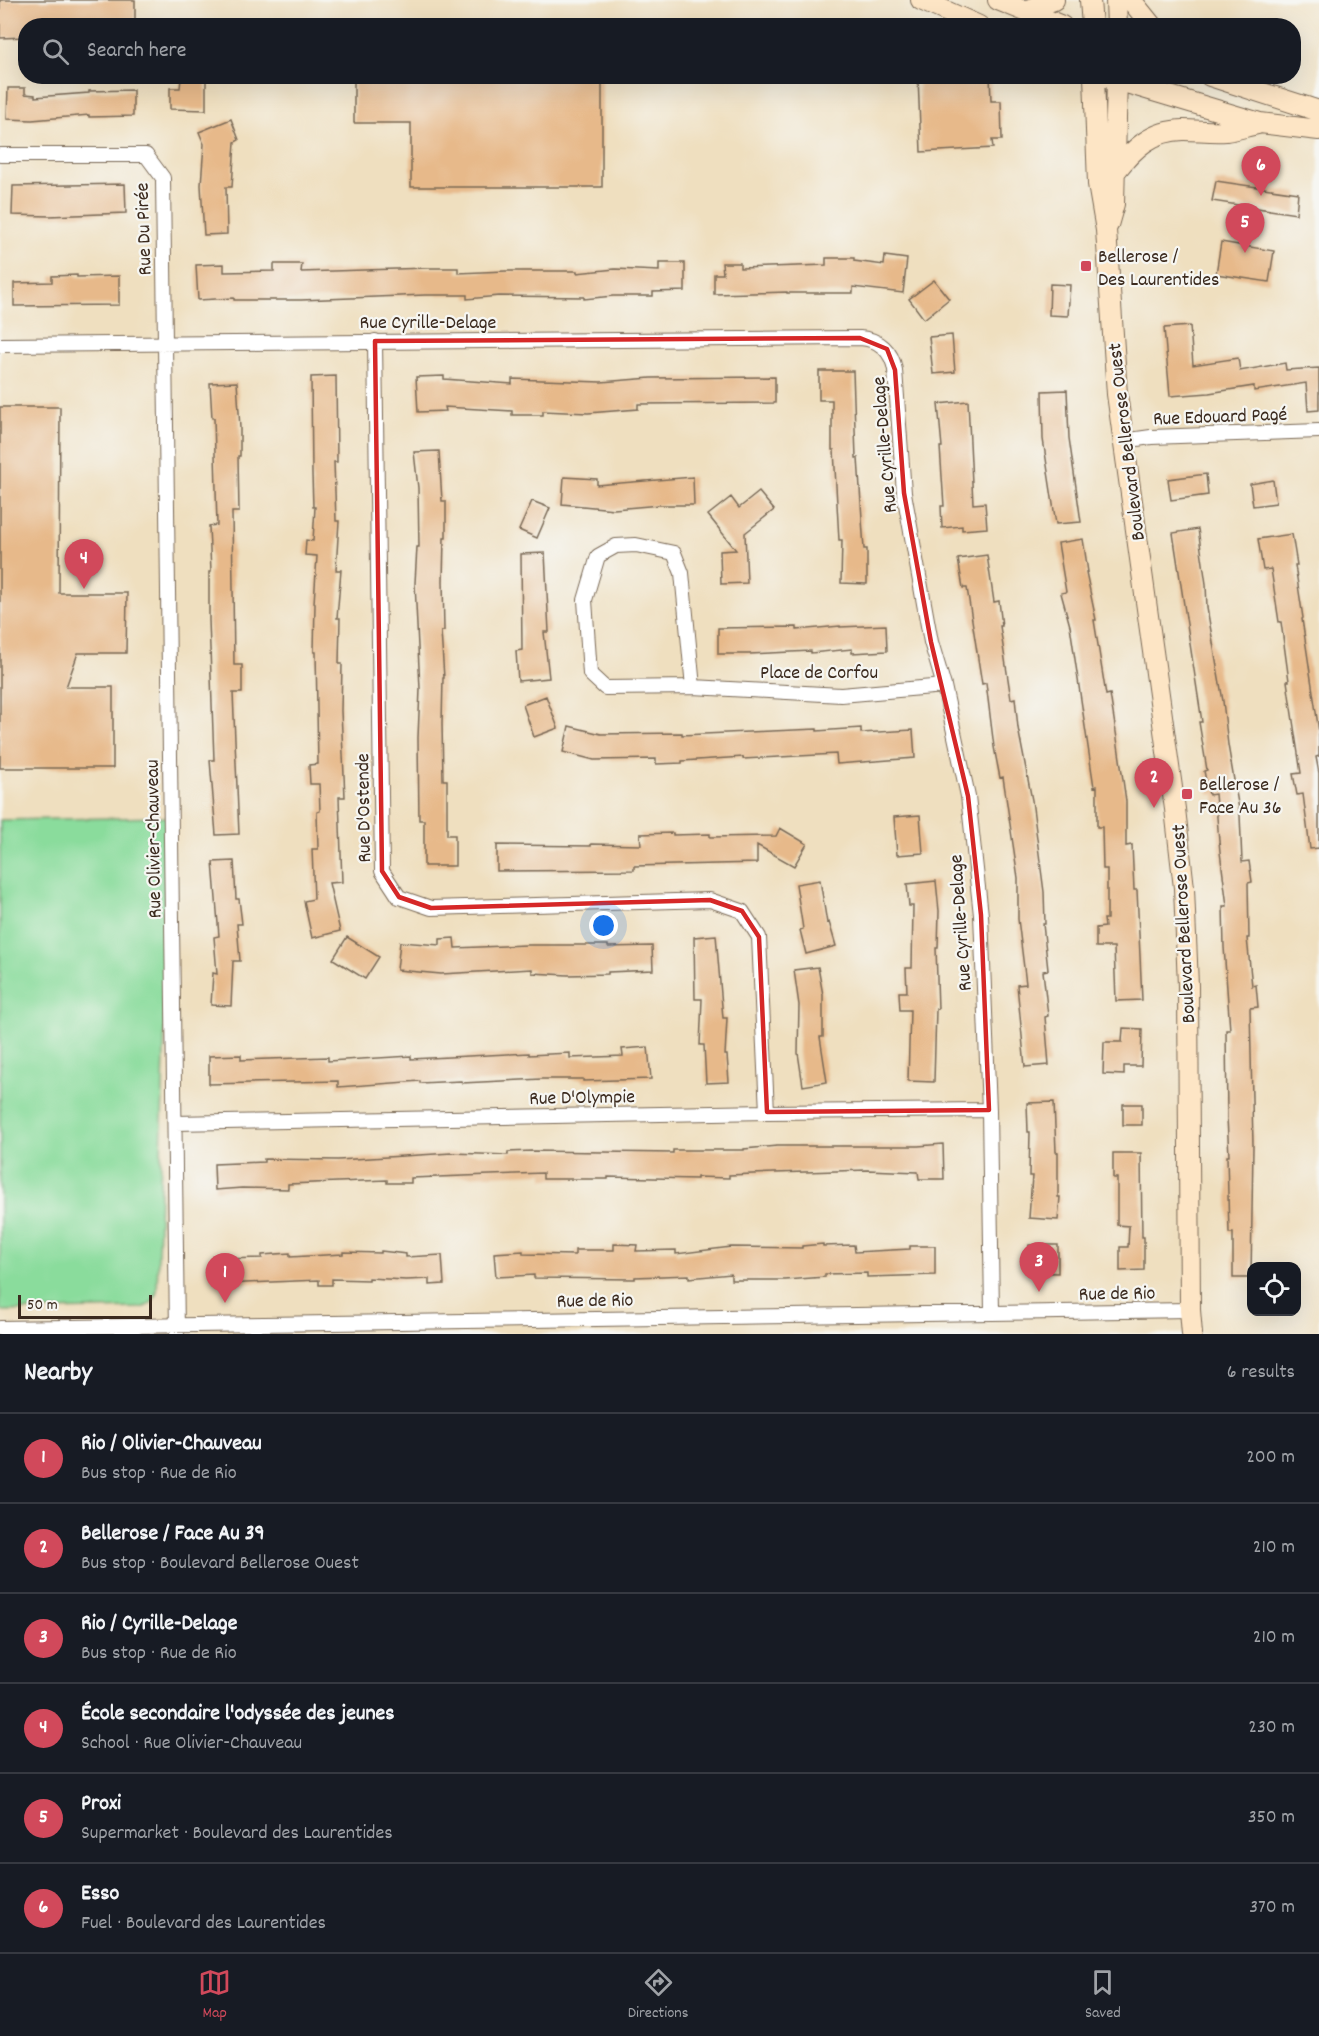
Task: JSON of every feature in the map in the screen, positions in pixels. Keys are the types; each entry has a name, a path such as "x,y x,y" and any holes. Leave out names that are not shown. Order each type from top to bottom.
{"street":[{"path":"921,0 961,18"},
{"path":"998,0 1042,18"},
{"path":"1025,11 1054,0"},
{"path":"1090,0 1091,18"},
{"path":"1116,0 1117,18"},
{"path":"1131,0 1146,18"},
{"name":"Boulevard Bellerose Ouest","path":"1094,84 1098,184 1106,230 1113,358 1184,888 1188,986 1192,1334"},
{"name":"Boulevard Bellerose Ouest","path":"1106,230 1114,204 1112,84"},
{"path":"1132,84 1260,123 1319,130"},
{"path":"1236,84 1319,111"},
{"path":"1115,172 1144,142 1164,132 1227,131 1260,123"},
{"name":"Rue Du Pirée","path":"0,155 146,155 163,178 164,343"},
{"name":"Rue Cyrille-Delage","path":"0,345 860,338 877,342 886,349 895,364 904,493 932,642 968,796 981,915 989,1110 992,1313"},
{"name":"Rue D'Ostende","path":"375,341 382,871 399,897 431,908 710,900 742,911 759,937 766,1112"},
{"name":"Rue Olivier-Chauveau","path":"164,343 177,1330"},
{"name":"Rue Edouard Pagé","path":"1123,441 1159,436 1319,431"},
{"name":"Place de Corfou","path":"693,687 682,573 674,553 636,545 615,546 598,556 585,600 590,674 605,688 693,687 841,695 944,686"},
{"name":"Rue D'Olympie","path":"175,1123 989,1110"},
{"name":"Rue de Rio","path":"0,1328 177,1330 1190,1310"}],"highlighted area":[{"path":"860,338 887,349 895,370 904,493 931,642 968,796 981,915 989,1110 767,1112 759,937 742,911 710,900 431,908 399,897 382,871 375,341"}],"green space":[{"path":"171,817 156,1294 150,1304 141,1308 0,1311 0,820"}],"building":[{"path":"0,0 135,0 135,18 18,18 18,37 0,38"},
{"path":"180,84 206,84 206,110 170,109 170,88 180,88"},
{"path":"354,84 602,84 602,187 411,187 411,123 354,123"},
{"path":"918,84 990,84 991,101 1001,101 1002,140 992,140 993,148 921,152"},
{"path":"8,88 25,88 25,94 35,95 35,97 89,93 89,91 133,90 133,116 89,117 89,115 32,120 7,119"},
{"path":"231,119 239,140 235,142 232,187 226,187 227,234 204,235 201,185 204,144 199,132"},
{"path":"1216,181 1298,193 1296,214 1212,201"},
{"path":"125,184 126,213 12,215 13,186"},
{"path":"1221,242 1274,251 1269,282 1216,274"},
{"path":"885,256 907,259 903,293 853,287 853,293 714,294 714,274 723,274 722,263 740,263 740,268 826,265 826,258 854,258 854,261 884,265"},
{"path":"659,263 685,263 685,291 653,292 653,296 584,299 584,297 499,296 467,299 467,295 425,295 301,300 234,300 234,298 198,300 196,265 224,264 224,272 274,271 274,264 302,264 301,272 458,268 458,273 577,271 577,273 615,269 659,271"},
{"path":"77,275 77,277 119,276 119,305 14,306 14,283 52,282 52,276"},
{"path":"934,280 949,299 924,319 909,299"},
{"path":"1050,284 1070,285 1068,316 1049,315"},
{"path":"1190,326 1193,365 1238,358 1240,371 1285,363 1286,370 1319,368 1319,410 1308,411 1306,383 1254,391 1254,386 1170,396 1164,328"},
{"path":"952,335 955,372 933,374 929,337"},
{"path":"819,371 853,371 856,458 858,458 864,549 867,549 867,584 841,583 842,540 839,540 834,450 832,450 832,400 819,400"},
{"path":"336,376 337,462 334,462 336,521 339,521 336,570 341,570 337,618 340,618 339,664 342,664 341,711 345,797 339,797 342,882 329,883 340,931 312,938 304,901 314,899 312,849 318,849 317,812 320,811 319,784 310,784 309,765 318,764 316,652 314,652 317,556 305,555 306,540 313,541 315,507 313,507 311,377"},
{"path":"444,376 444,379 512,384 512,379 601,382 651,378 775,377 775,403 638,404 638,409 588,413 543,411 543,415 512,415 512,411 445,407 446,411 418,412 416,377"},
{"path":"237,382 240,428 239,512 232,512 234,665 242,665 242,693 233,693 239,834 216,835 210,760 214,760 209,620 209,572 211,572 209,526 217,525 214,418 212,418 210,383"},
{"path":"1067,390 1069,438 1081,522 1056,524 1043,439 1042,391"},
{"path":"968,401 973,504 985,503 987,528 962,530 962,526 942,528 941,506 944,506 938,404"},
{"path":"0,407 60,407 59,593 127,593 126,653 78,653 66,687 113,687 113,768 0,768"},
{"path":"439,451 442,501 446,501 444,631 441,631 444,678 443,780 447,780 447,835 455,835 455,866 424,866 424,820 419,820 420,689 415,583 417,547 419,547 418,488 414,452"},
{"path":"1206,474 1208,495 1171,500 1168,479"},
{"path":"564,477 597,479 597,485 693,477 694,505 614,509 562,504"},
{"path":"1273,480 1276,503 1253,506 1250,484"},
{"path":"759,492 774,510 745,533 747,583 721,584 720,551 736,550 708,515 731,497 739,508"},
{"path":"532,501 550,508 537,538 519,530"},
{"path":"1198,529 1207,608 1240,815 1242,862 1249,861 1252,882 1248,883 1249,938 1247,938 1252,986 1256,985 1258,1007 1250,1008 1253,1145 1251,1262 1247,1262 1247,1278 1233,1278 1233,1233 1229,1233 1226,1030 1230,1030 1223,906 1227,906 1215,794 1209,795 1204,771 1207,770 1199,722 1202,722 1173,533"},
{"path":"1292,534 1319,732 1319,756 1316,757 1319,773 1319,848 1310,849 1303,794 1297,795 1293,774 1301,773 1281,622 1279,622 1271,569 1263,570 1258,539"},
{"path":"1083,539 1088,572 1086,572 1096,620 1094,620 1106,695 1110,694 1126,801 1126,846 1132,845 1134,890 1137,890 1142,1000 1116,1001 1114,947 1096,947 1096,928 1105,927 1104,919 1107,919 1107,869 1103,869 1102,827 1097,827 1097,786 1094,787 1070,626 1061,593 1066,592 1058,543"},
{"path":"545,553 549,632 544,632 549,678 518,681 516,651 522,650 521,554"},
{"path":"987,555 994,602 999,601 1002,626 1000,626 1011,699 1015,698 1044,892 1045,924 1043,924 1048,970 1043,971 1048,1016 1045,1017 1049,1065 1025,1067 1017,985 1026,984 1018,919 1018,878 1003,777 1000,778 994,747 986,683 982,684 967,588 963,588 958,559"},
{"path":"886,625 887,651 852,653 852,649 811,653 811,651 718,654 718,628 797,627 797,630"},
{"path":"546,696 558,728 534,737 523,705"},
{"path":"569,726 601,734 682,733 682,735 861,728 861,733 913,730 915,758 837,764 836,754 743,759 743,757 656,764 656,759 594,760 563,752"},
{"path":"920,815 923,853 897,855 894,817"},
{"path":"780,828 807,844 794,866 757,845 757,863 634,866 634,870 497,871 497,845 641,845 640,834 710,834 710,837 776,836"},
{"path":"234,861 236,899 239,899 242,924 237,924 240,961 233,961 231,1006 211,1005 213,973 217,974 214,937 219,936 213,862"},
{"path":"820,880 827,923 829,922 836,946 806,954 800,930 803,929 796,884"},
{"path":"936,881 939,911 938,948 936,948 938,1009 936,1009 934,1082 908,1081 910,1010 900,1010 899,992 907,992 906,968 912,968 913,906 909,906 907,884"},
{"path":"716,935 723,1018 727,1018 725,1055 727,1055 729,1082 706,1083 704,1045 700,1045 702,999 695,999 694,937"},
{"path":"347,937 379,957 365,979 333,959"},
{"path":"454,938 455,948 527,945 652,946 653,970 568,975 532,973 532,969 441,974 397,970 400,942 440,945 440,939"},
{"path":"818,967 823,995 823,1037 820,1037 827,1082 803,1086 798,1053 799,1005 794,970"},
{"path":"1123,1028 1142,1029 1141,1066 1124,1066 1124,1075 1103,1074 1104,1042 1122,1042"},
{"path":"648,1047 651,1079 583,1081 583,1079 542,1079 462,1083 461,1081 420,1083 420,1081 338,1087 338,1081 209,1084 209,1056 241,1055 241,1060 328,1057 328,1061 411,1056 411,1059 570,1053 570,1058 623,1056 622,1049"},
{"path":"1054,1102 1056,1152 1058,1152 1058,1197 1060,1197 1058,1220 1029,1218 1032,1176 1029,1176 1030,1132 1028,1132 1027,1103"},
{"path":"1123,1104 1142,1104 1142,1125 1123,1125"},
{"path":"943,1144 944,1179 919,1179 918,1172 867,1170 729,1175 729,1178 697,1177 697,1179 608,1177 608,1179 543,1179 543,1173 411,1178 411,1183 387,1183 387,1180 288,1184 288,1189 215,1190 214,1164 264,1162 264,1159 338,1160 452,1153 508,1155 508,1152 532,1151 673,1153 673,1150 744,1150 777,1146"},
{"path":"1113,1153 1141,1153 1144,1270 1120,1271 1120,1247 1128,1247 1129,1226 1117,1225 1117,1178 1113,1178"},
{"path":"614,1244 637,1245 636,1251 676,1250 676,1254 731,1247 802,1248 802,1246 823,1244 823,1246 854,1245 855,1252 910,1249 910,1246 935,1246 935,1275 867,1277 867,1273 825,1274 825,1277 785,1280 731,1280 731,1274 689,1278 689,1275 635,1277 635,1279 534,1278 534,1275 496,1277 494,1253 523,1251 523,1254 575,1255 575,1250 614,1250"},
{"path":"1029,1245 1058,1245 1058,1273 1028,1272"},
{"path":"381,1251 406,1254 406,1257 442,1255 444,1284 429,1285 429,1279 369,1278 369,1280 332,1279 332,1285 319,1285 319,1280 222,1284 222,1259 262,1258 262,1255 290,1253 290,1257 343,1254 343,1252 381,1253"}],"place":[{"name":"Esso","path":"1261,196"},
{"name":"Proxi","path":"1245,253"},
{"name":"Bellerose / Des Laurentides","path":"1086,266"},
{"name":"École secondaire l'odyssée des jeunes","path":"84,589"},
{"name":"Bellerose / Face Au 36","path":"1187,794"},
{"name":"Bellerose / Face Au 39","path":"1154,808"},
{"name":"Rio / Cyrille-Delage","path":"1039,1292"},
{"name":"Rio / Olivier-Chauveau","path":"225,1303"}]}
